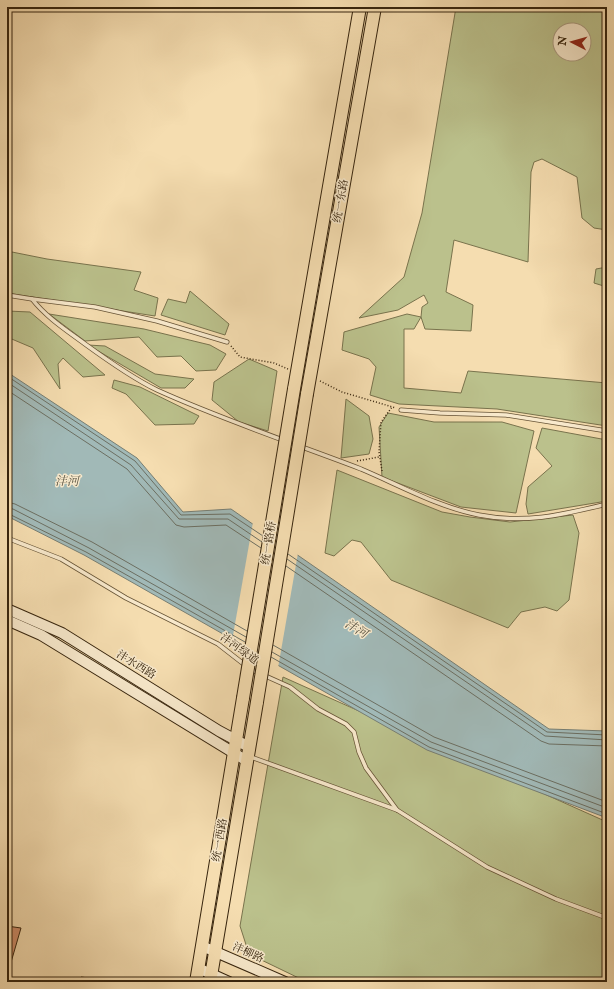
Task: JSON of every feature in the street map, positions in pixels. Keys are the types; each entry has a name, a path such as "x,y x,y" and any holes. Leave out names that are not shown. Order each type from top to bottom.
{"main road":[{"name":"统一东路","path":"294,388 360,7"},
{"name":"统一东路","path":"307,394 375,7"},
{"name":"统一路桥","path":"243,698 294,388"},
{"name":"统一路桥","path":"257,702 307,394"},
{"name":"统一西路","path":"196,982 235,754 243,698"},
{"name":"统一西路","path":"211,978 257,702"}],"street":[{"name":"沣水西路","path":"7,608 62,632 237,741 248,755"},
{"path":"7,620 41,635 235,754 248,755"},
{"name":"沣柳路","path":"202,946 285,982"},
{"path":"198,968 211,978 229,982"}],"lane":[{"path":"7,295 95,307 156,321 227,342"},
{"path":"32,299 41,311 69,332 107,359 156,389 346,464 443,505 478,515 502,518 537,519 607,504"},
{"path":"402,410 506,415 607,431"},
{"name":"沣河绿道","path":"7,538 61,559 126,598 218,644 253,671 290,687 318,709 346,724 354,732 359,752 366,768 397,810"},
{"path":"248,755 397,810 487,867 556,899 607,918"}],"path":[{"path":"227,342 240,357 274,363 297,373"},
{"path":"310,377 342,392 402,410"},
{"path":"383,479 380,457 382,422 392,407"},
{"path":"346,464 380,457"}],"green space":[{"path":"456,7 607,7 607,230 594,228 582,218 577,177 542,159 534,162 531,172 528,262 454,240 446,292 473,305 471,331 425,329 421,317 422,307 428,303 424,295 398,310 359,318 404,277 422,213"},
{"path":"7,251 47,259 141,272 134,290 158,298 155,316 7,293"},
{"path":"607,267 607,287 594,283 596,269"},
{"path":"190,291 229,324 225,335 161,315 168,299 186,303"},
{"path":"7,311 30,312 105,375 83,377 63,358 58,364 60,389 33,348 7,337"},
{"path":"49,314 144,329 210,345 226,354 216,370 196,371 181,356 157,357 139,337 85,341"},
{"path":"407,314 421,317 414,329 404,329 404,388 461,393 468,371 607,383 607,426 497,409 399,404 370,395 376,367 369,359 342,350 344,332"},
{"path":"88,345 105,346 155,374 194,379 185,388 161,388"},
{"path":"249,359 277,371 268,431 239,422 212,400 214,382"},
{"path":"114,380 140,387 199,416 194,424 155,425 126,394 112,388"},
{"path":"346,399 369,416 373,439 369,454 341,458"},
{"path":"388,413 434,422 502,422 534,431 516,513 461,507 382,477 379,427"},
{"path":"542,428 607,440 607,501 528,514 526,504 528,487 552,466 536,448"},
{"path":"337,470 442,512 510,522 573,515 579,533 569,600 557,611 545,607 521,612 508,628 391,580 361,542 352,540 334,556 325,553"},
{"path":"283,677 607,822 607,982 307,982 249,954 240,926"}],"water":[{"name":"沣河","path":"7,372 137,458 183,512 231,509 549,729 607,731 607,818 427,750 84,555 7,516"}],"pier":[{"path":"253,522 298,553 278,668 232,641"}],"building":[{"path":"7,926 21,928 7,976"},
{"path":"81,977 96,979 96,982 80,982"}]}
